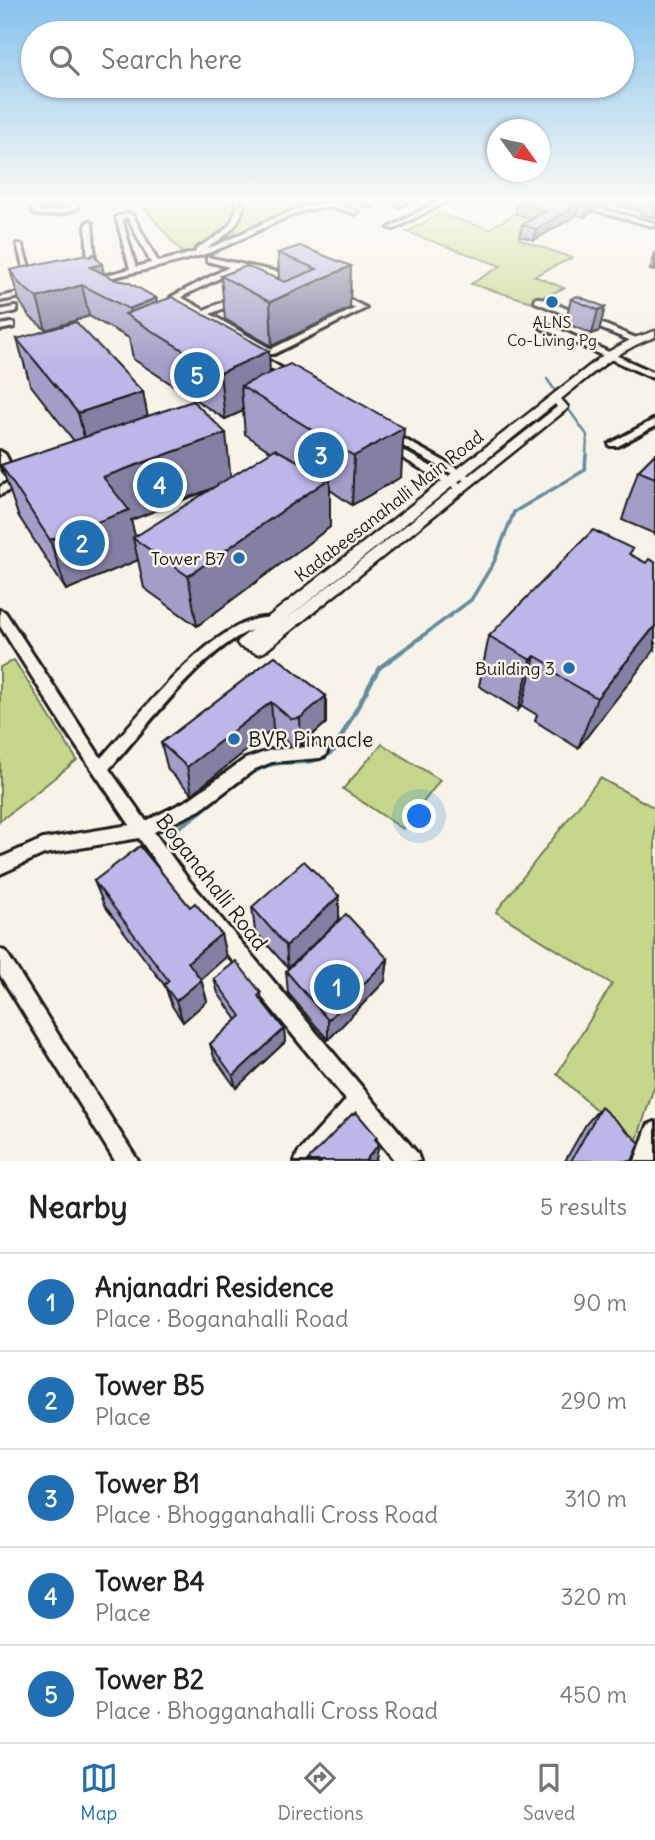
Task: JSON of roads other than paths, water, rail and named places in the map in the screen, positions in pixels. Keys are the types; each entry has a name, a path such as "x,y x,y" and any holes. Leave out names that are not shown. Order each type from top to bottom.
{"main road":[{"name":"Kadabeesanahalli Main Road","path":"459,480 272,622 252,645 559,402 610,355 654,331"}],"street":[{"path":"0,299 35,293 23,256"},
{"path":"91,256 93,281"},
{"path":"130,256 134,271"},
{"path":"152,256 156,265"},
{"path":"80,282 190,256"},
{"path":"199,256 290,281 303,282"},
{"path":"235,265 176,295 271,352 362,308 328,293"},
{"path":"109,277 118,282"},
{"path":"269,286 290,281"},
{"path":"209,315 238,299"},
{"path":"538,300 637,340"},
{"path":"161,301 293,384 240,357"},
{"path":"209,315 247,303"},
{"path":"0,313 14,309"},
{"path":"0,328 11,325"},
{"path":"544,326 655,376"},
{"path":"598,350 625,335"},
{"path":"614,444 655,422"},
{"path":"377,427 459,480"},
{"path":"378,439 459,480"},
{"path":"0,492 12,485 14,480 1,458"},
{"name":"Boganahalli Road","path":"0,615 73,730 181,884 409,1161"},
{"path":"101,768 209,650 257,621 272,622"},
{"path":"0,866 43,847 143,830 194,805 238,772 260,760 320,752"},
{"path":"0,958 127,1161"},
{"path":"306,1161 359,1100"},
{"path":"646,1161 655,1132"}],"waterway":[{"path":"547,379 556,392"},
{"path":"567,407 587,435 586,456"},
{"path":"421,637 471,600 494,562 514,512 585,470 586,454"},
{"path":"166,834 261,768 279,763 316,760 334,750 379,668 424,635"}],"place":[{"name":"ALNS Co-Living Pg","path":"552,302"},
{"name":"Tower B2","path":"197,375"},
{"name":"Tower B1","path":"321,455"},
{"name":"Tower B4","path":"160,485"},
{"name":"Tower B5","path":"82,543"},
{"name":"Tower B7","path":"239,558"},
{"name":"Building 3","path":"569,668"},
{"name":"BVR Pinnacle","path":"234,739"},
{"name":"Anjanadri Residence","path":"337,987"}]}
